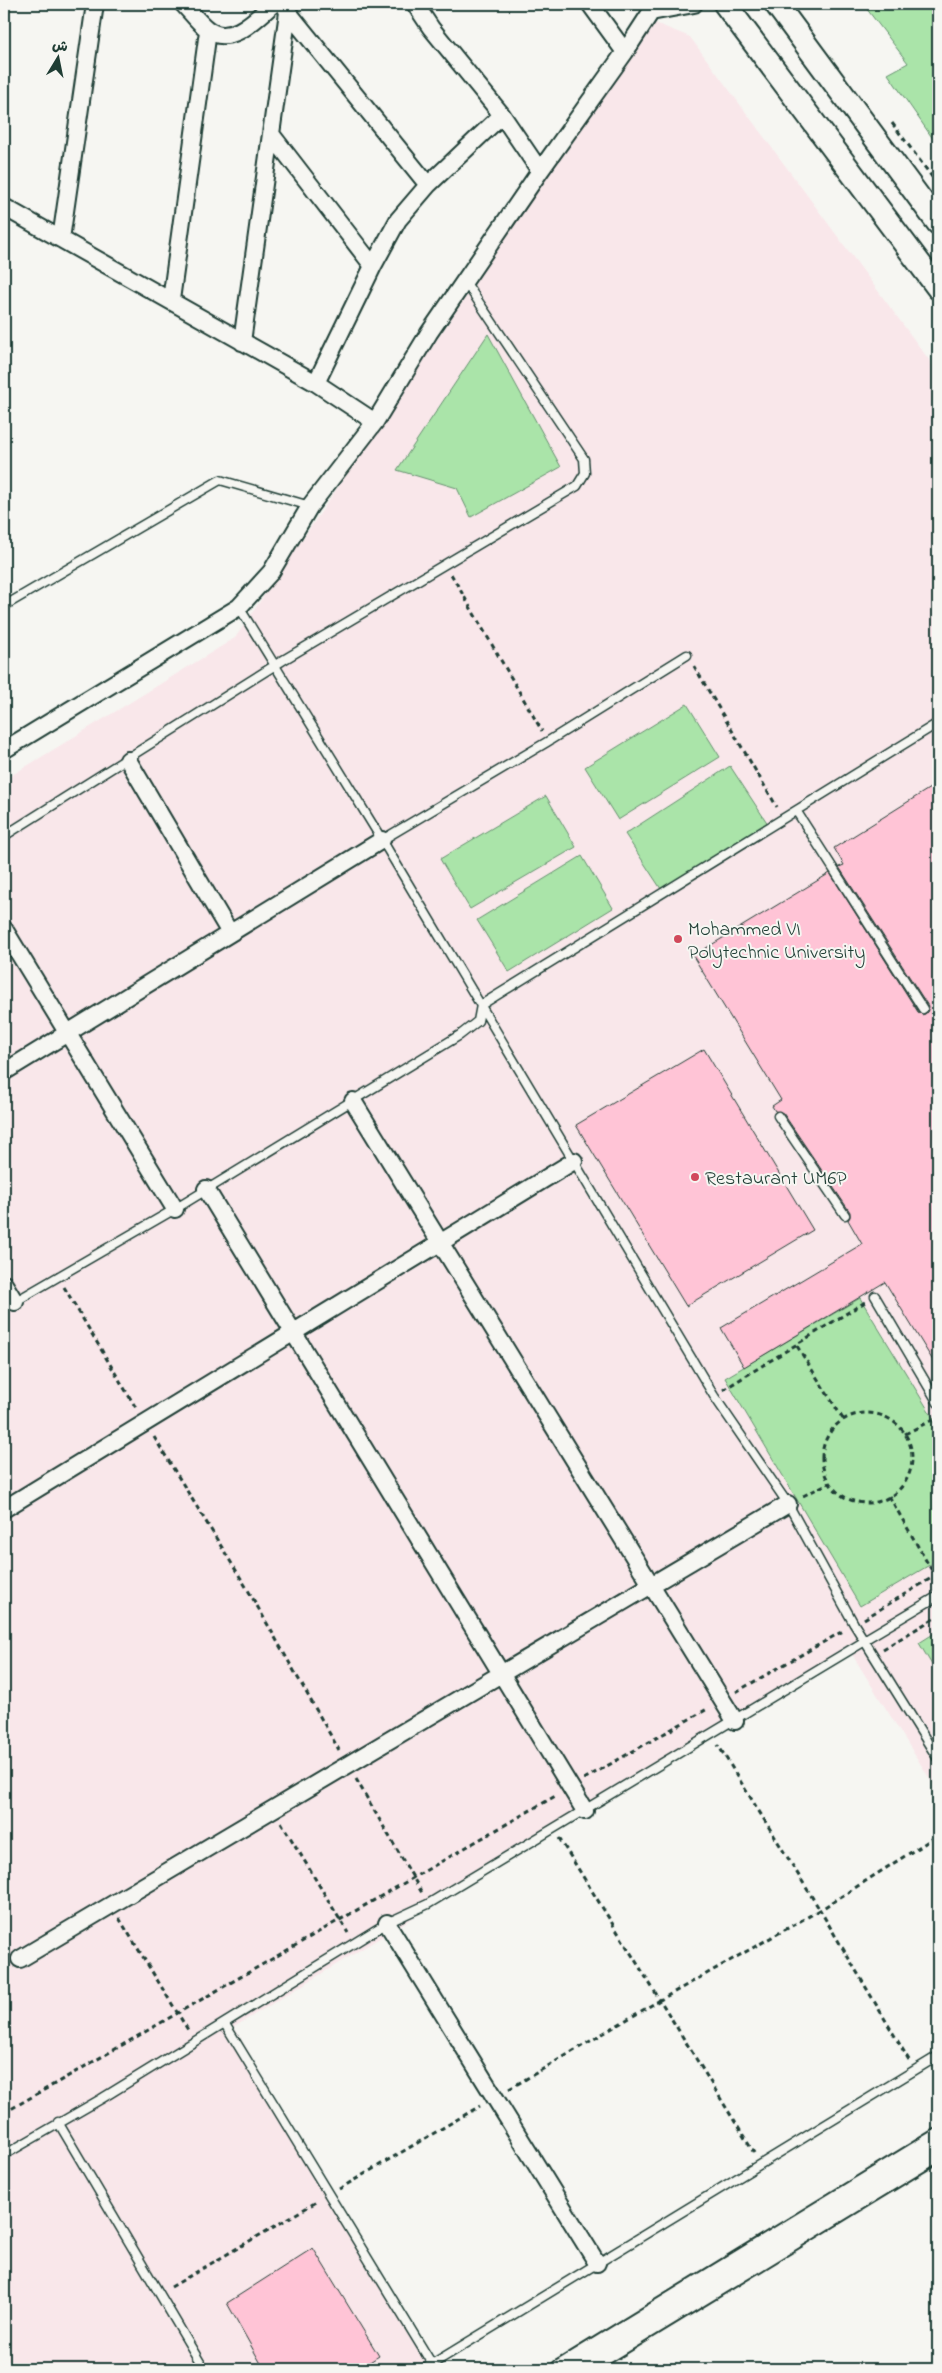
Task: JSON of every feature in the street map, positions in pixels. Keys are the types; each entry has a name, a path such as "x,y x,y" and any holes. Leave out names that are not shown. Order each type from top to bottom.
{"street":[{"path":"61,239 95,4"},
{"path":"183,4 208,30 221,35 233,34 248,26 273,4"},
{"path":"414,4 431,28 502,115 540,171"},
{"path":"590,4 625,52"},
{"path":"4,750 239,607 271,572 310,506 375,422 429,333 466,283 540,171 625,52 652,8 694,4"},
{"path":"725,4 938,288"},
{"path":"776,4 938,223"},
{"path":"286,8 428,185"},
{"path":"242,342 271,134 286,8"},
{"path":"171,300 208,30"},
{"path":"316,383 373,266 398,220 428,185 502,115"},
{"path":"271,134 373,266"},
{"path":"4,206 316,383 375,422"},
{"path":"128,760 230,933"},
{"path":"4,1072 382,840"},
{"path":"4,929 175,1209"},
{"path":"353,1101 735,1720"},
{"path":"4,1509 574,1161"},
{"path":"206,1189 584,1811"},
{"path":"4,1284 9,1305"},
{"path":"20,1959 788,1504"},
{"path":"388,1924 597,2264"},
{"path":"560,2369 938,2137"},
{"path":"584,2369 938,2153"}],"lane":[{"path":"4,836 128,760 275,666 444,563 577,486 585,473 584,459 466,283"},
{"path":"4,606 220,480 310,506"},
{"path":"239,607 382,840 714,1396 788,1504 854,1624 938,1759"},
{"path":"382,840 547,742 687,654"},
{"path":"9,1305 175,1209 460,1035 478,1021 481,1005 797,812 938,723"},
{"path":"797,812 923,1009"},
{"path":"778,1116 845,1215"},
{"path":"875,1296 938,1403"},
{"path":"4,2155 225,2024 354,1944 428,1904 554,1829 938,1596"},
{"path":"225,2024 434,2367"},
{"path":"424,2369 434,2367 597,2264 938,2056"},
{"path":"58,2122 204,2369"}],"path":[{"path":"444,563 537,720 547,742"},
{"path":"687,654 785,819"},
{"path":"58,1276 145,1423 248,1590 428,1904"},
{"path":"714,1396 875,1296"},
{"path":"797,1346 843,1419"},
{"path":"872,1413 886,1417 905,1434 912,1452 911,1467 906,1480 897,1492 872,1503 859,1502 848,1499 829,1483 823,1469 823,1448 832,1428 843,1419 857,1414 872,1413"},
{"path":"905,1434 938,1417"},
{"path":"788,1504 829,1483"},
{"path":"4,2113 937,1575 889,1496"},
{"path":"873,1655 938,1616"},
{"path":"712,1734 915,2070"},
{"path":"273,1809 354,1944"},
{"path":"554,1829 761,2164"},
{"path":"160,2294 660,2000 820,1910 938,1835"},
{"path":"111,1905 195,2042"}],"shaded area":[{"path":"650,21 690,37 938,372 938,1792 850,1651 234,2027 435,2369 4,2369 4,780 235,638 364,449"}],"green space":[{"path":"863,4 938,4 938,146 888,74 908,63"},
{"path":"488,334 561,467 471,517 457,488 397,470"},
{"path":"687,704 720,757 618,820 585,767"},
{"path":"730,766 768,824 663,892 625,834"},
{"path":"546,796 576,847 470,909 440,859"},
{"path":"582,856 613,908 509,972 477,920"},
{"path":"860,1298 938,1426 938,1560 860,1606 725,1378"},
{"path":"938,1631 938,1675 919,1643"}],"building":[{"path":"938,783 938,1369 885,1282 744,1367 721,1328 862,1244 848,1220 850,1212 783,1113 775,1111 772,1106 781,1100 693,956 830,873 918,1012 923,1015 926,1013 928,1006 839,867 844,865 834,848"},
{"name":"Restaurant UM6P","path":"704,1049 813,1230 686,1306 576,1125"},
{"path":"313,2248 379,2356 359,2369 264,2369 227,2303"}],"place":[{"name":"Mohammed VI Polytechnic University","path":"678,939"},
{"name":"Restaurant UM6P","path":"695,1177"}]}
